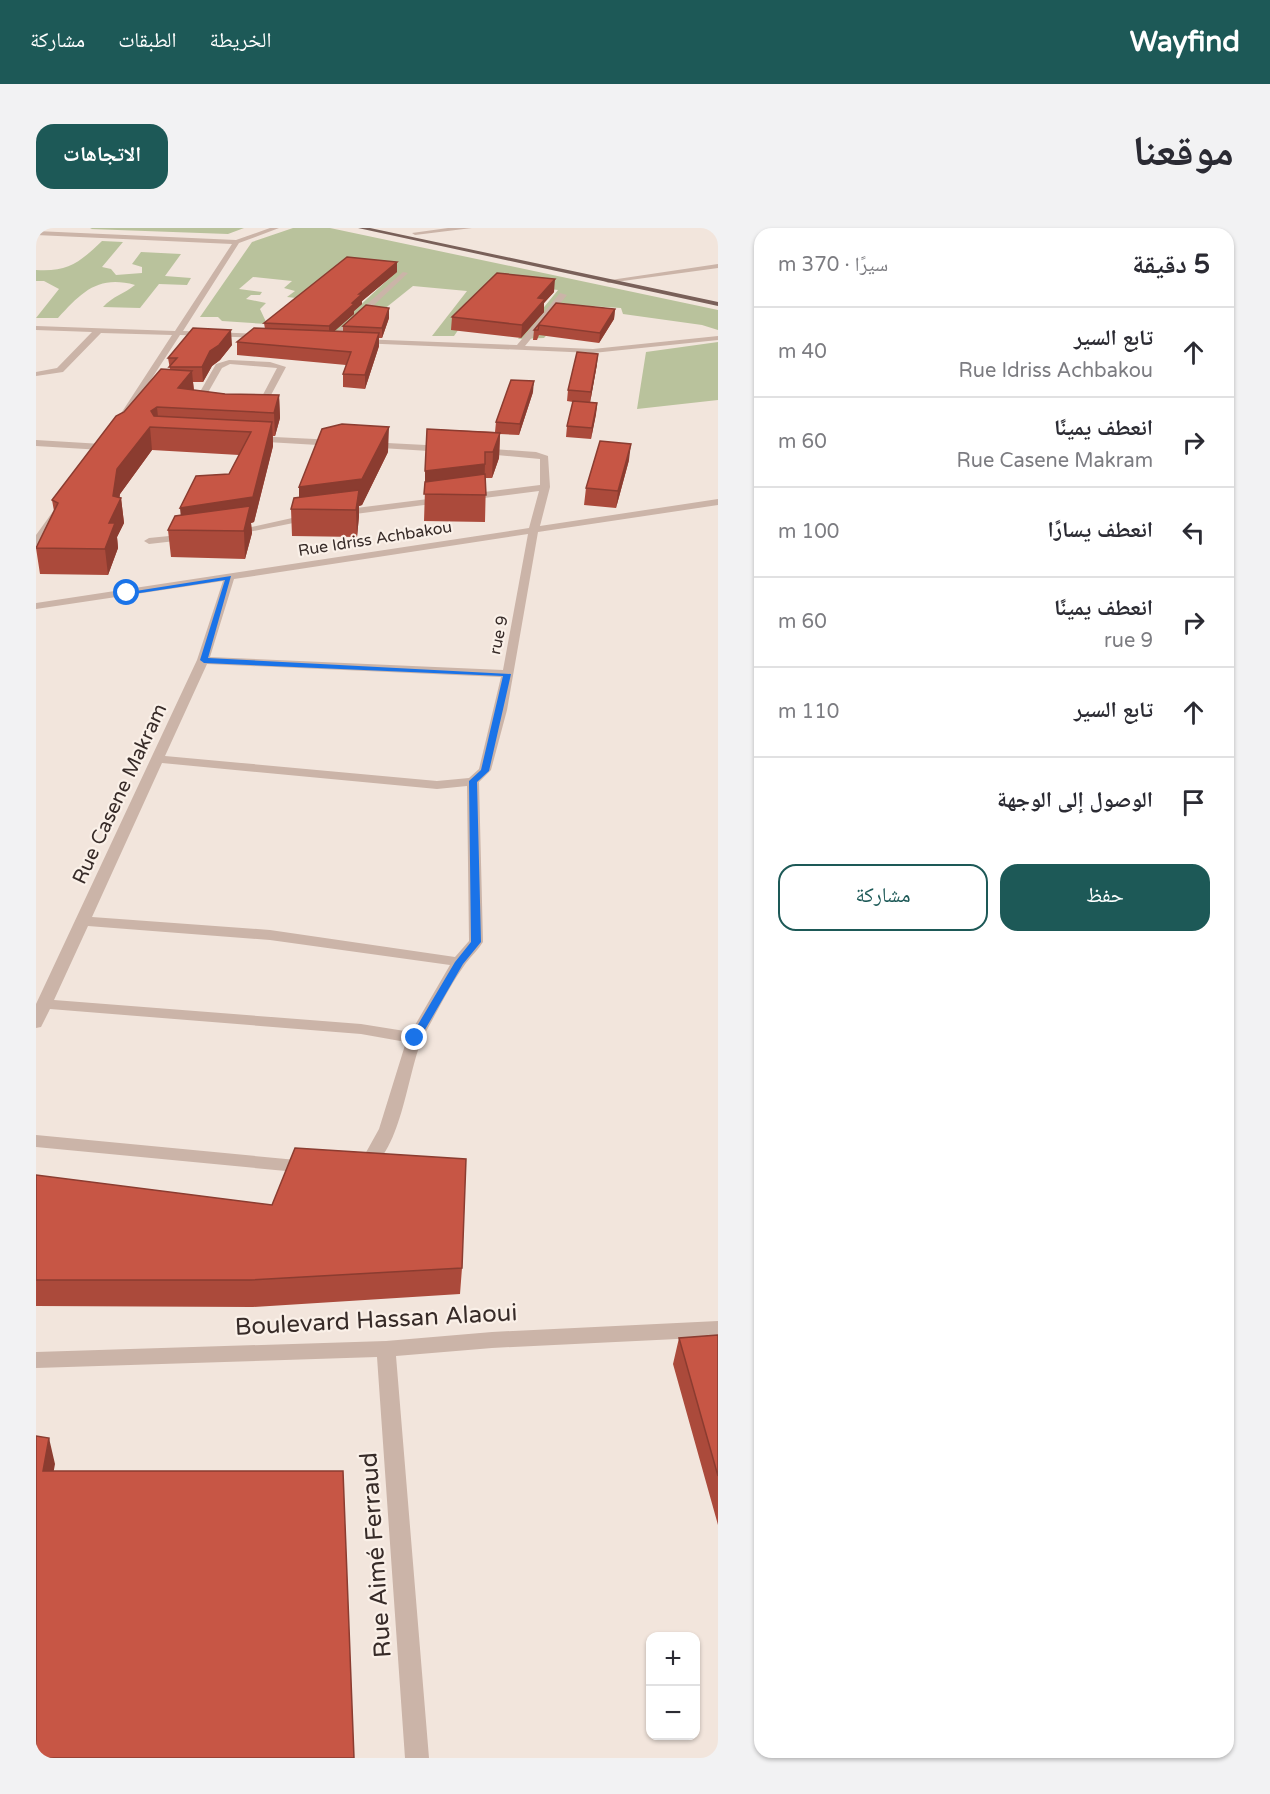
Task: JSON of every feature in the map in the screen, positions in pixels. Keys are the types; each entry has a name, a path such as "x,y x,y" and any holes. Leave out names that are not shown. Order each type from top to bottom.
{"main road":[{"path":"361,228 718,304"},
{"path":"393,228 718,297"}],"street":[{"path":"59,234 80,228"},
{"path":"36,234 237,242 276,228"},
{"path":"415,233 469,228"},
{"path":"114,430 151,382 237,242"},
{"path":"608,280 718,266"},
{"path":"333,339 405,273"},
{"path":"519,348 563,295"},
{"path":"36,327 274,337"},
{"path":"36,374 60,370 99,330"},
{"path":"321,339 616,350 718,338"},
{"path":"229,362 277,365 282,370 263,405 253,410 202,407 197,401 210,381 219,366 229,362"},
{"path":"200,380 210,381"},
{"path":"194,388 205,389"},
{"path":"96,456 108,438"},
{"path":"239,438 342,444"},
{"path":"315,453 320,442"},
{"path":"36,443 102,447"},
{"path":"354,444 456,450"},
{"name":"rue 9","path":"468,451 545,458 545,487 534,529 507,674 485,771 473,781"},
{"path":"227,533 290,520 545,487"},
{"path":"36,542 66,499"},
{"name":"Rue Idriss Achbakou","path":"36,606 718,501"},
{"path":"290,520 295,509"},
{"path":"149,541 198,536"},
{"name":"Rue Casene Makram","path":"39,1015 204,660 229,577"},
{"path":"204,660 507,674"},
{"path":"158,759 436,785 457,785 473,781 476,942 459,962 415,1038 390,1117 375,1154 367,1165 348,1168"},
{"path":"83,921 270,935 459,962"},
{"path":"39,1015 361,1029 415,1038"},
{"path":"36,1141 327,1168"},
{"name":"Boulevard Hassan Alaoui","path":"36,1360 386,1348 492,1340 718,1329"},
{"name":"Rue Aimé Ferraud","path":"386,1348 417,1758"}],"green space":[{"path":"244,228 228,234 90,229"},
{"path":"293,228 330,228 718,310 718,330 702,325 623,314 621,308 573,305 544,338 518,339 558,290 491,283 454,336 432,336 467,291 413,286 348,338 326,337 396,272 306,299 287,297 295,291 284,288 292,281 253,277 239,289 262,292 260,295 251,295 246,299 266,303 260,309 267,324 222,321 218,317 200,317 252,242"},
{"path":"102,241 123,242 102,267 111,269 116,275 142,273 142,267 132,264 141,252 181,254 165,276 191,278 187,285 159,284 140,308 103,307 135,285 122,282 101,284 83,293 58,318 36,318 59,289 44,281 36,281 36,270 65,268 86,255"},
{"path":"718,342 718,400 637,409 646,352"}],"building":[{"path":"347,257 397,262 359,294 362,294 352,303 354,304 329,326 264,323"},
{"path":"497,273 555,279 538,298 545,299 522,325 452,317"},
{"path":"556,303 615,309 600,333 539,325 538,330 534,330"},
{"path":"366,305 389,308 382,328 343,326"},
{"path":"193,328 231,330 219,345 210,351 202,367 169,367 177,358 168,358"},
{"path":"254,328 379,333 365,375 343,374 351,352 237,342"},
{"path":"577,352 598,354 591,392 568,390"},
{"path":"161,369 192,371 178,388 225,394 279,395 274,413 157,407 151,411 154,416 272,422 253,497 180,508 196,476 229,474 251,432 150,427 117,469 113,496 121,498 109,523 115,523 105,549 36,548 58,503 52,500 116,416 124,412"},
{"path":"511,380 534,381 520,424 496,422"},
{"path":"573,401 597,403 592,428 567,426"},
{"path":"342,424 389,427 362,479 299,487 322,429"},
{"path":"427,429 500,433 493,452 485,452 485,464 425,471"},
{"path":"600,441 631,444 618,491 586,488"},
{"path":"485,474 486,495 424,494 425,482"},
{"path":"359,490 356,510 291,509 294,498"},
{"path":"250,506 244,531 168,530 175,516"},
{"path":"295,1148 466,1159 462,1268 250,1280 36,1280 36,1175 272,1205"},
{"path":"718,1335 718,1476 679,1338"},
{"path":"36,1436 49,1438 43,1471 343,1471 354,1758 36,1758"}],"route":[{"path":"127,593 229,577 204,660 507,674 501,710 485,771 473,781 476,942 459,962 415,1038"}]}
